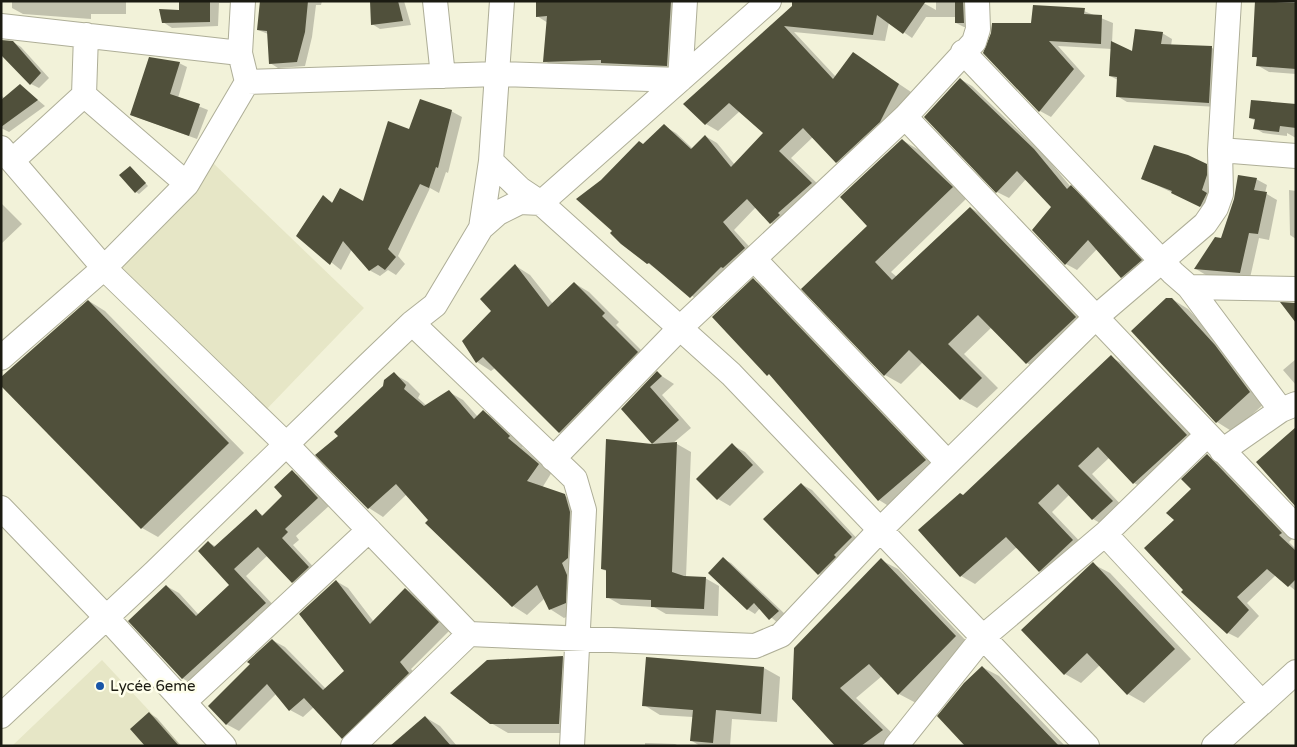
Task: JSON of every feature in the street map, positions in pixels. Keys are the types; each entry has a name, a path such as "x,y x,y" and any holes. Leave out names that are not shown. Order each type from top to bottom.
{"street":[{"path":"1,358 104,268 187,184 247,82 240,53 243,1"},
{"path":"435,1 443,76"},
{"path":"481,228 490,161 502,1"},
{"path":"680,80 685,1"},
{"path":"1,716 287,445 412,322 435,305 481,228 498,213 520,202 541,204 769,1"},
{"path":"553,459 680,328 905,117 974,42 978,29 977,1"},
{"path":"84,96 7,154 104,268 287,445 468,634 755,646 769,642 781,635 880,530 1095,318 1205,224 1216,208 1221,194 1220,150 1229,1"},
{"path":"1,26 240,53"},
{"path":"84,96 86,36"},
{"path":"896,746 983,637 1215,443 1289,407 1189,287 1173,273 1163,260 963,52"},
{"path":"247,82 498,74 680,80"},
{"path":"84,96 187,184"},
{"path":"905,117 1296,527"},
{"path":"1220,150 1296,156"},
{"path":"490,161 520,189 541,204 731,374 1087,746"},
{"path":"754,259 948,463"},
{"path":"1189,287 1296,289"},
{"path":"412,322 575,479 584,510 572,746"},
{"path":"1,508 106,617 224,746"},
{"path":"184,702 369,530"},
{"path":"1104,534 1262,703"},
{"path":"364,742 468,634"},
{"path":"1214,746 1296,672"}],"shaded area":[{"path":"213,163 364,308 262,414 111,268"},
{"name":"Lycée 6eme","path":"102,660 182,746 12,746"}],"building":[{"path":"179,1 210,1 210,22 162,23 159,9 179,10"},
{"path":"260,1 308,1 305,32 297,62 269,64 267,31 257,30"},
{"path":"370,1 398,1 403,21 371,25"},
{"path":"536,1 671,1 667,66 601,63 601,60 543,62 547,16 536,17"},
{"path":"792,1 926,1 903,34 877,15 873,35 784,26 833,79 853,52 899,84 880,122 836,163 803,128 779,151 812,183 778,213 780,215 770,224 747,199 723,222 745,248 723,268 721,267 690,298 649,263 647,264 621,244 610,233 612,231 576,199 601,180 639,141 643,144 664,124 691,149 705,135 731,167 763,133 729,103 705,125 683,104 792,6"},
{"path":"955,1 963,1 964,23 955,23"},
{"path":"1255,1 1296,3 1296,69 1256,66 1257,57 1252,57"},
{"path":"1033,5 1085,8 1084,14 1102,15 1101,44 1049,41 1074,69 1039,112 983,53 991,33 992,23 1031,23"},
{"path":"1135,29 1163,32 1161,44 1212,46 1209,103 1116,97 1117,77 1109,76 1111,41 1132,51"},
{"path":"1,40 13,41 41,73 30,85 1,55"},
{"path":"149,57 180,62 170,94 200,104 189,136 130,115"},
{"path":"960,78 1034,149 1067,189 1071,185 1142,260 1121,278 1088,240 1065,265 1032,230 1051,207 1017,171 996,193 924,117"},
{"path":"20,84 38,100 1,127 1,100"},
{"path":"420,99 452,110 438,168 436,167 429,188 420,184 388,249 396,257 385,270 378,265 369,271 343,241 330,265 296,236 323,195 332,203 340,188 363,201 388,121 409,129"},
{"path":"1251,100 1296,104 1296,128 1280,126 1279,132 1253,129 1255,119 1249,118"},
{"path":"902,139 953,187 875,262 892,280 970,207 1076,317 1026,364 978,315 948,344 982,378 960,400 909,350 884,376 801,289 867,226 840,197"},
{"path":"1154,145 1188,155 1207,164 1207,175 1202,190 1207,193 1200,207 1171,193 1172,191 1141,179"},
{"path":"130,166 146,183 135,193 119,175"},
{"path":"1238,175 1257,178 1254,190 1267,192 1258,234 1249,233 1240,273 1194,269 1215,237 1221,238 1234,199"},
{"path":"515,264 548,307 574,282 605,313 602,316 638,352 559,433 483,357 476,363 462,341 491,311 480,299"},
{"path":"753,278 926,460 878,501 769,374 767,376 712,317"},
{"path":"1166,298 1172,298 1215,345 1250,392 1216,423 1131,331"},
{"path":"88,300 229,443 141,529 1,386 1,377"},
{"path":"1280,302 1296,303 1296,323"},
{"path":"1111,355 1187,435 1133,484 1098,447 1078,466 1113,501 1092,520 1058,484 1038,503 1073,540 1039,572 1006,537 960,577 918,530 960,493 963,495"},
{"path":"657,371 662,376 650,387 679,420 652,444 621,409"},
{"path":"394,372 406,385 404,389 424,406 449,390 474,419 483,410 510,436 508,438 539,464 527,481 565,494 570,512 568,558 562,563 567,575 566,603 549,610 537,585 512,607 425,523 428,520 396,484 368,509 315,455 338,436 334,432 383,386 384,380"},
{"path":"1296,427 1296,507 1256,462"},
{"path":"606,439 652,444 677,442 672,572 684,576 706,577 704,609 651,607 651,600 606,598 606,570 601,569"},
{"path":"732,443 753,465 717,500 696,479"},
{"path":"1207,454 1282,533 1279,535 1296,551 1296,579 1288,587 1267,569 1237,597 1249,610 1227,634 1181,592 1183,590 1144,548 1174,520 1166,513 1191,489 1181,479"},
{"path":"292,470 318,498 285,529 288,532 282,538 309,567 292,583 258,547 234,569 266,603 182,679 128,621 166,585 196,616 229,585 198,551 208,541 214,547 256,509 262,516 282,496 274,487"},
{"path":"801,483 852,537 818,575 763,519"},
{"path":"723,557 779,611 769,620 754,603 747,610 708,573"},
{"path":"881,558 956,636 898,695 869,664 840,688 883,730 861,746 835,746 792,699 794,648"},
{"path":"1093,562 1175,649 1127,695 1087,653 1064,675 1021,630"},
{"path":"336,580 370,624 405,588 439,622 400,662 409,673 342,739 304,698 289,711 267,684 226,725 208,706 250,664 247,662 272,639 323,690 344,671 299,614"},
{"path":"563,656 559,724 490,724 450,693 487,660"},
{"path":"646,657 764,667 761,714 716,710 713,743 690,741 693,710 642,706"},
{"path":"982,666 1059,746 965,746 937,716 964,683"},
{"path":"149,712 179,746 145,746 130,729"},
{"path":"425,716 451,746 390,746"}],"place":[{"name":"Lycée 6eme","path":"100,686"}]}
